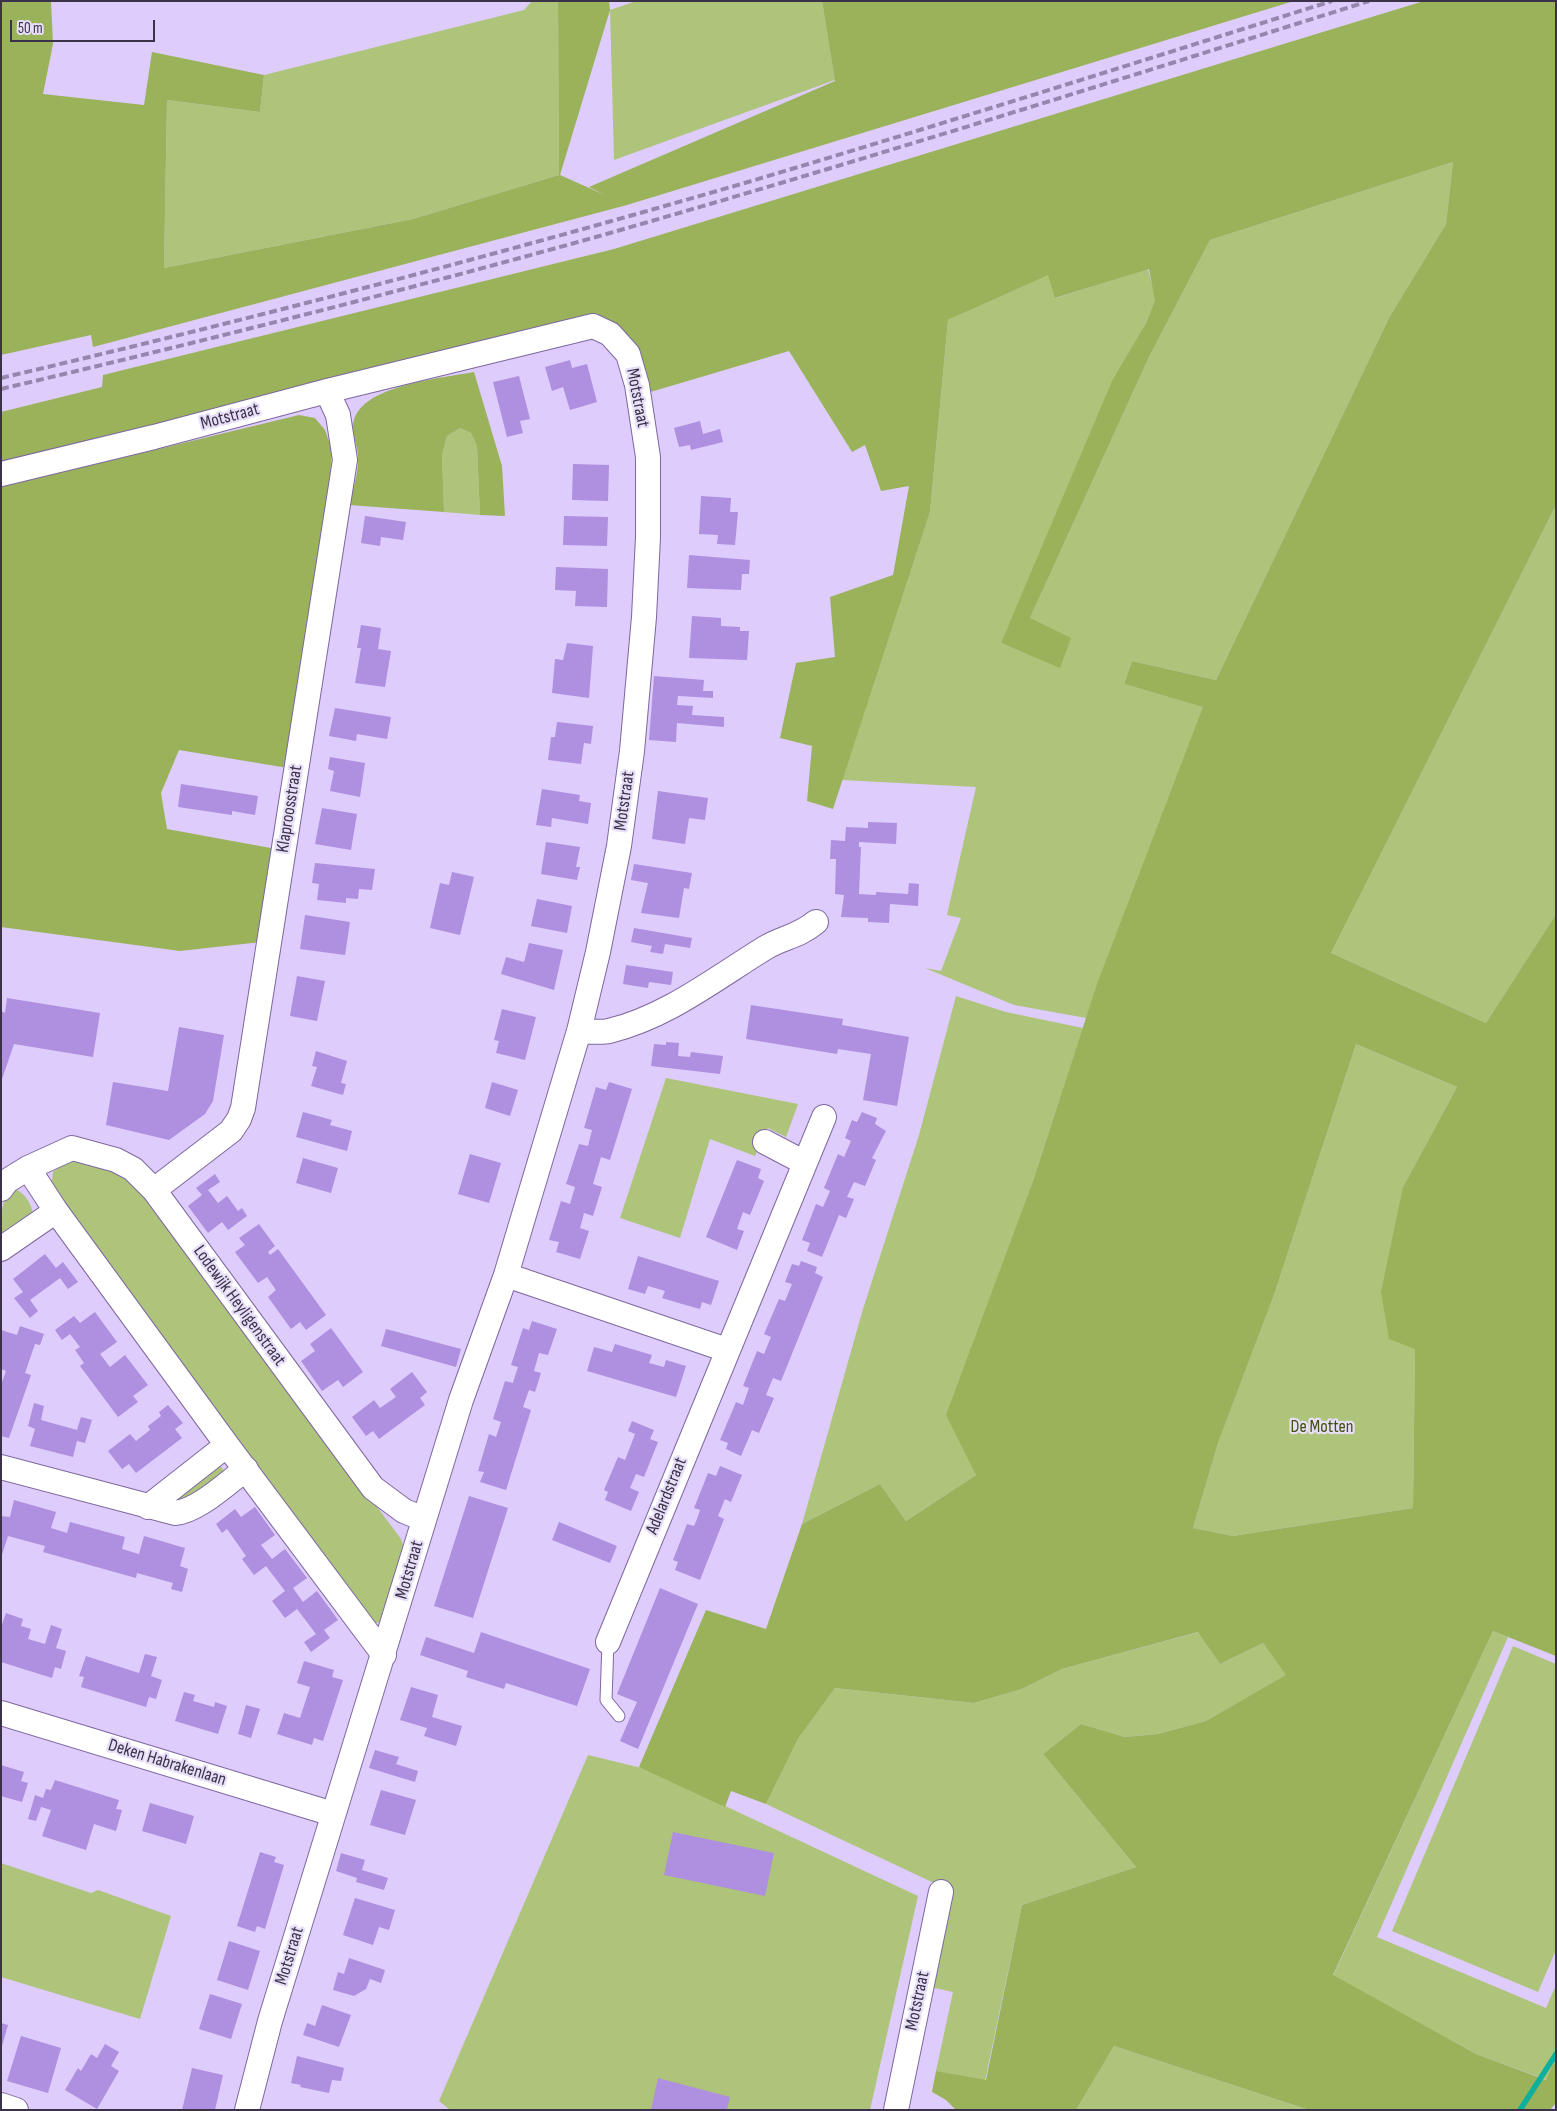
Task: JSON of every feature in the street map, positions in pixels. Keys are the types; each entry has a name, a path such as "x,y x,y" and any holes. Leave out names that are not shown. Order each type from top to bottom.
{"street":[{"name":"Motstraat","path":"1,474 593,326 610,334 628,354 637,385 648,457 648,537 644,617 632,751 619,846 598,952 579,1031 506,1275 461,1400 384,1655 333,1814 270,2021 247,2110"},
{"name":"Klaproosstraat","path":"154,1190 232,1131 239,1120 243,1108 345,460 338,416 327,391"},
{"path":"579,1031 608,1031 635,1022 691,996 767,946 804,932 816,922"},
{"name":"Adelardstraat","path":"608,1642 824,1117"},
{"path":"766,1142 805,1163"},
{"name":"Lodewijk Heyligenstraat","path":"1,1189 7,1181 28,1168 72,1148 116,1160 138,1174 154,1190 372,1488 404,1511 424,1519"},
{"path":"28,1168 56,1211 227,1445 384,1655"},
{"path":"1,1249 56,1211"},
{"path":"506,1275 727,1350"},
{"path":"148,1508 227,1445"},
{"path":"1,1467 148,1508 175,1513 184,1512 246,1470"},
{"name":"Deken Habrakenlaan","path":"1,1713 333,1814"},
{"name":"Motstraat","path":"896,2110 941,1892"},
{"path":"1,2105 16,2110"}],"lane":[{"path":"608,1642 606,1700 619,1716"}],"green space":[{"path":"1,1 51,1 53,44 43,94 144,105 152,52 264,75 260,112 167,100 164,268 413,219 559,175 558,1 609,1 610,10 560,175 605,195 589,187 835,81 822,1 1294,1 627,205 93,347 91,335 1,355"},
{"path":"532,1 558,1 559,175 413,219 164,268 167,100 260,112 264,75 524,10"},
{"path":"636,1 822,1 835,80 614,160 610,10"},
{"path":"1424,1 1556,1 1556,505 1331,953 1486,1023 1556,914 1556,1656 1493,1631 1333,1975 1476,2054 1546,2080 1556,2058 1556,2103 1550,2110 1309,2110 1114,2046 1076,2110 956,2110 946,2100 932,2092 936,2071 986,2080 1022,1905 1136,1867 1043,1754 1081,1724 1125,1737 1158,1734 1206,1721 1286,1675 1263,1643 1220,1664 1198,1632 1062,1669 1022,1689 974,1703 835,1688 798,1739 766,1804 731,1791 725,1807 639,1767 706,1610 766,1629 802,1524 880,1484 906,1521 976,1475 946,1415 1032,1184 1097,984 1203,707 1124,684 1132,661 1216,680 1390,316 1446,224 1453,162 1210,240 1149,357 1030,618 1071,638 1060,668 1001,643 1112,381 1145,325 1155,301 1149,269 1055,298 1048,275 948,320 930,512 833,809 807,801 812,746 780,738 796,663 835,657 830,597 893,575 909,486 881,491 865,445 852,452 789,351 647,393 618,328 605,318 582,316 1,464 1,412 102,387 103,375 614,249","holes":["1356,1044 1457,1087 1403,1187 1381,1292 1389,1339 1415,1349 1413,1508 1233,1536 1193,1528 1218,1443 1274,1295"]},
{"path":"1453,162 1446,224 1390,316 1216,680 1132,661 1124,684 1204,707 1086,1018 1014,1005 925,968 941,971 961,918 947,915 976,787 842,780 930,512 948,320 1049,274 1056,298 1148,269 1156,300 1001,643 1060,667 1030,618 1149,357 1210,240"},
{"path":"474,372 502,466 505,516 480,515 477,446 471,433 460,428 447,436 442,455 444,512 349,505 358,466 358,452 353,427 357,413 368,402 384,393 403,386"},
{"path":"299,415 315,418 325,430 332,450 320,559 288,768 179,750 161,793 167,829 276,849 261,942 180,951 1,927 1,487"},
{"path":"460,428 471,433 477,446 480,515 444,512 442,455 447,436"},
{"path":"1556,505 1556,914 1486,1023 1331,953"},
{"path":"956,996 1006,1012 1083,1028 1032,1184 976,1475 906,1521 880,1484 802,1524 863,1309 919,1135"},
{"name":"De Motten","path":"1356,1044 1457,1087 1403,1187 1415,1349 1413,1508 1233,1536 1193,1528 1218,1443 1274,1295"},
{"path":"666,1078 798,1104 786,1137 768,1128 755,1156 710,1139 680,1238 620,1218"},
{"path":"72,1157 127,1171 401,1539 405,1551 381,1622 375,1623 364,1616 51,1189 53,1172"},
{"path":"13,1189 20,1192 26,1198 33,1214 1,1236 3,1204"},
{"path":"220,1465 224,1471 222,1477 179,1502 177,1499"},
{"path":"1493,1631 1508,1637 1377,1937 1546,2008 1556,1985 1556,2058 1547,2080 1476,2054 1333,1976"},
{"path":"1199,1632 1220,1664 1263,1643 1287,1675 1206,1721 1158,1734 1125,1737 1081,1724 1043,1754 1136,1867 1022,1905 985,2081 936,2071 953,1992 930,1987 951,1891 766,1804 798,1739 835,1688 974,1703 1022,1689 1062,1669"},
{"path":"1513,1646 1556,1664 1556,1950 1538,1992 1392,1931"},
{"path":"588,1755 646,1769 918,1896 870,2110 450,2110 439,2101"},
{"path":"1,1863 91,1893 98,1890 171,1916 140,2019 1,1977"},
{"path":"1114,2046 1309,2110 1076,2110"}],"building":[{"path":"570,360 572,368 587,364 597,402 570,410 563,387 552,391 545,367"},
{"path":"519,376 530,419 520,421 523,433 507,437 493,382"},
{"path":"700,421 703,434 720,429 723,442 691,450 690,445 679,447 674,428"},
{"path":"573,464 609,465 608,501 572,500"},
{"path":"701,496 731,498 730,512 738,512 735,545 717,544 718,535 699,534"},
{"path":"365,516 406,522 403,540 381,537 380,546 361,543"},
{"path":"564,516 608,517 607,546 563,545"},
{"path":"689,555 750,560 749,574 742,574 741,590 687,588"},
{"path":"556,567 608,569 607,607 575,606 576,591 555,590"},
{"path":"692,616 721,618 721,626 740,627 740,631 749,631 747,660 689,658"},
{"path":"361,625 381,628 378,649 391,651 385,687 355,683 361,648 357,648"},
{"path":"567,643 593,646 589,698 552,693 555,659 563,660"},
{"path":"654,676 704,680 703,691 713,691 713,698 678,696 677,705 693,706 692,715 724,717 724,727 677,723 676,742 649,740"},
{"path":"335,708 391,717 387,739 357,734 356,741 329,736"},
{"path":"557,722 593,726 591,744 584,743 581,764 548,760 551,737 555,737"},
{"path":"330,757 365,763 360,797 330,791 334,771 328,769"},
{"path":"181,784 258,796 255,815 232,811 232,815 178,807"},
{"path":"542,789 580,795 579,801 591,803 588,824 552,818 551,827 536,825"},
{"path":"658,791 708,798 705,820 689,818 685,844 652,839"},
{"path":"322,808 357,814 351,850 315,844"},
{"path":"868,822 897,823 896,844 859,842 859,847 861,847 859,894 876,895 876,892 908,894 909,883 919,884 918,906 890,904 889,923 868,922 868,918 841,917 844,895 835,894 836,859 830,859 831,840 845,841 846,827 868,828"},
{"path":"546,842 580,847 576,867 580,867 577,880 541,874"},
{"path":"315,863 375,869 372,890 359,889 358,899 346,898 346,903 317,900 319,884 312,883"},
{"path":"634,864 692,873 689,889 684,888 679,918 641,913 648,883 631,880"},
{"path":"452,872 474,877 460,935 430,928 440,883 449,885"},
{"path":"537,899 572,906 567,933 531,926"},
{"path":"305,915 350,922 345,955 300,949"},
{"path":"634,928 692,938 690,948 665,944 663,954 650,952 652,946 631,942"},
{"path":"529,943 563,950 554,990 501,974 506,957 524,962"},
{"path":"626,965 673,972 671,985 649,982 648,988 623,984"},
{"path":"297,976 325,981 317,1021 290,1016"},
{"path":"7,998 100,1013 93,1057 14,1044 1,1082 1,1011 5,1013"},
{"path":"751,1005 843,1019 842,1025 909,1037 897,1106 863,1100 871,1054 838,1049 837,1054 746,1039"},
{"path":"502,1009 536,1017 525,1060 496,1053 499,1041 494,1040"},
{"path":"179,1027 224,1035 213,1101 205,1114 169,1140 106,1125 113,1082 168,1091"},
{"path":"666,1042 679,1043 678,1056 690,1057 691,1052 723,1056 720,1074 651,1066 654,1044 666,1045"},
{"path":"316,1051 347,1061 341,1083 346,1084 343,1095 311,1086 317,1067 312,1066"},
{"path":"492,1082 518,1090 510,1116 485,1108"},
{"path":"609,1082 632,1089 610,1160 601,1157 593,1184 602,1187 593,1216 584,1213 580,1228 589,1231 580,1259 556,1252 559,1242 549,1240 561,1201 570,1204 575,1187 566,1184 579,1144 588,1146 592,1130 584,1128 596,1087 606,1090"},
{"path":"303,1112 332,1120 330,1125 352,1131 347,1151 296,1137"},
{"path":"862,1112 877,1118 875,1124 886,1131 872,1158 876,1160 865,1186 854,1182 847,1197 854,1199 846,1218 839,1215 822,1257 807,1251 810,1243 802,1240 816,1204 823,1207 830,1191 824,1188 838,1154 844,1157 851,1141 845,1138 852,1120 857,1122"},
{"path":"470,1154 501,1163 489,1203 458,1194"},
{"path":"303,1158 338,1168 331,1193 296,1183"},
{"path":"737,1160 761,1169 758,1178 764,1181 750,1215 743,1212 737,1229 744,1231 737,1250 706,1237"},
{"path":"215,1174 220,1182 208,1190 218,1203 227,1196 238,1211 242,1208 247,1216 228,1230 222,1222 208,1233 188,1206 202,1195 196,1188"},
{"path":"259,1224 275,1246 268,1252 270,1255 278,1249 326,1315 306,1330 300,1322 291,1329 268,1297 276,1290 267,1277 258,1283 235,1252 245,1245 239,1238"},
{"path":"45,1254 56,1268 63,1262 78,1282 68,1289 60,1278 30,1300 38,1311 30,1318 14,1298 23,1292 13,1279"},
{"path":"638,1256 719,1281 711,1305 702,1302 700,1309 662,1298 665,1291 648,1286 645,1294 628,1289"},
{"path":"801,1261 817,1267 815,1273 823,1277 781,1381 773,1378 766,1395 774,1398 759,1433 752,1430 741,1456 726,1449 728,1443 720,1440 736,1402 743,1405 749,1388 743,1386 757,1351 764,1354 771,1337 764,1334 779,1299 785,1301 792,1284 785,1282 792,1264 799,1266"},
{"path":"95,1312 117,1342 100,1354 110,1367 125,1355 148,1385 133,1396 138,1402 118,1417 80,1366 84,1363 75,1350 80,1347 70,1334 62,1340 55,1330 74,1316 80,1323"},
{"path":"532,1321 557,1329 548,1355 539,1353 534,1371 541,1373 535,1392 529,1390 523,1407 531,1410 506,1490 480,1482 484,1472 478,1471 489,1434 496,1437 501,1422 493,1419 505,1381 513,1383 518,1367 511,1365 523,1328 529,1330"},
{"path":"20,1326 44,1334 40,1345 35,1344 25,1373 31,1375 9,1438 1,1436 1,1385 6,1371 1,1369 1,1330 17,1335"},
{"path":"331,1328 363,1372 343,1387 338,1380 322,1391 301,1361 315,1351 310,1344"},
{"path":"386,1329 461,1349 456,1367 381,1346"},
{"path":"615,1344 652,1355 649,1363 664,1367 666,1360 686,1366 676,1397 587,1371 594,1347 612,1352"},
{"path":"412,1372 427,1392 420,1398 425,1405 379,1439 373,1431 366,1436 352,1417 374,1400 380,1408 396,1397 390,1389"},
{"path":"34,1403 44,1406 41,1420 77,1430 81,1417 92,1420 85,1443 77,1441 73,1457 30,1446 35,1429 28,1426"},
{"path":"168,1405 183,1423 175,1429 182,1438 136,1473 129,1464 122,1469 108,1451 130,1434 136,1441 150,1430 148,1426 161,1416 159,1412"},
{"path":"632,1421 654,1430 650,1439 658,1442 644,1477 636,1474 630,1488 639,1492 631,1511 605,1500 608,1492 604,1490 618,1457 625,1460 635,1434 628,1431"},
{"path":"720,1466 742,1475 731,1502 725,1499 718,1516 724,1519 700,1580 675,1570 678,1562 673,1560 687,1524 694,1526 697,1519 700,1510 694,1508 708,1473 716,1476"},
{"path":"469,1496 508,1508 473,1618 434,1606"},
{"path":"14,1500 56,1512 51,1528 67,1533 70,1522 125,1537 122,1549 139,1554 144,1536 185,1548 180,1566 188,1569 182,1592 171,1589 173,1583 137,1573 136,1578 43,1552 45,1546 8,1536 1,1558 1,1516 10,1517"},
{"path":"255,1507 275,1535 261,1545 272,1559 285,1549 307,1578 293,1588 303,1602 317,1591 338,1620 324,1630 330,1638 311,1652 304,1642 316,1634 297,1609 285,1618 272,1601 285,1591 266,1566 254,1575 242,1559 246,1556 227,1529 222,1533 216,1524 235,1509 241,1517"},
{"path":"559,1522 617,1546 610,1563 552,1540"},
{"path":"660,1588 698,1604 638,1749 620,1741 637,1702 617,1694"},
{"path":"6,1613 23,1619 21,1626 31,1629 28,1639 45,1644 51,1625 62,1629 56,1648 66,1651 61,1669 55,1667 52,1678 1,1662 1,1627"},
{"path":"481,1632 590,1669 577,1706 506,1683 504,1689 466,1677 468,1671 420,1655 426,1637 474,1653"},
{"path":"145,1654 157,1657 151,1676 162,1680 156,1699 149,1697 146,1707 81,1687 84,1677 79,1676 86,1656 139,1673"},
{"path":"304,1661 334,1670 332,1677 343,1680 323,1741 314,1738 312,1745 277,1734 284,1713 300,1718 310,1687 297,1683"},
{"path":"411,1687 438,1695 432,1717 462,1726 456,1746 424,1736 427,1728 400,1720"},
{"path":"184,1692 195,1695 193,1701 214,1707 215,1702 227,1706 218,1734 175,1721"},
{"path":"246,1705 260,1709 251,1738 238,1734"},
{"path":"375,1750 399,1757 396,1764 418,1771 415,1782 369,1768"},
{"path":"1,1765 24,1772 21,1781 28,1783 22,1802 1,1796"},
{"path":"55,1780 119,1800 116,1809 122,1810 116,1831 94,1824 86,1850 42,1836 51,1810 41,1807 36,1821 28,1819 35,1795 43,1798 46,1789 51,1790"},
{"path":"381,1790 416,1800 405,1835 370,1825"},
{"path":"150,1803 194,1816 186,1844 142,1831"},
{"path":"673,1832 774,1853 765,1896 664,1875"},
{"path":"260,1852 276,1857 274,1862 284,1865 265,1929 257,1926 255,1932 237,1926"},
{"path":"341,1853 365,1860 362,1870 388,1878 384,1890 356,1882 357,1878 336,1871"},
{"path":"355,1898 395,1910 389,1930 379,1927 373,1945 343,1935"},
{"path":"229,1941 260,1951 248,1990 217,1980"},
{"path":"349,1958 385,1970 381,1983 370,1979 366,1989 354,1996 333,1990 338,1972 344,1974"},
{"path":"210,1994 242,2004 231,2039 199,2029"},
{"path":"322,2005 351,2015 339,2047 303,2035 307,2023 315,2026"},
{"path":"1,2023 8,2025 2,2046 1,2046"},
{"path":"21,2036 61,2048 48,2093 7,2081"},
{"path":"105,2044 119,2052 111,2066 119,2071 97,2109 65,2090 78,2068 81,2071 91,2054 97,2058"},
{"path":"297,2056 344,2068 341,2081 332,2080 329,2093 300,2087 301,2085 291,2083"},
{"path":"192,2068 223,2075 215,2110 182,2110"},
{"path":"658,2078 730,2097 727,2110 651,2110"}],"waterway":[{"path":"1520,2110 1556,2054"}],"railway":[{"path":"1,378 189,333 376,285 655,209 894,138 1332,1"},
{"path":"1,389 299,316 596,237 887,151 1369,1"}]}
